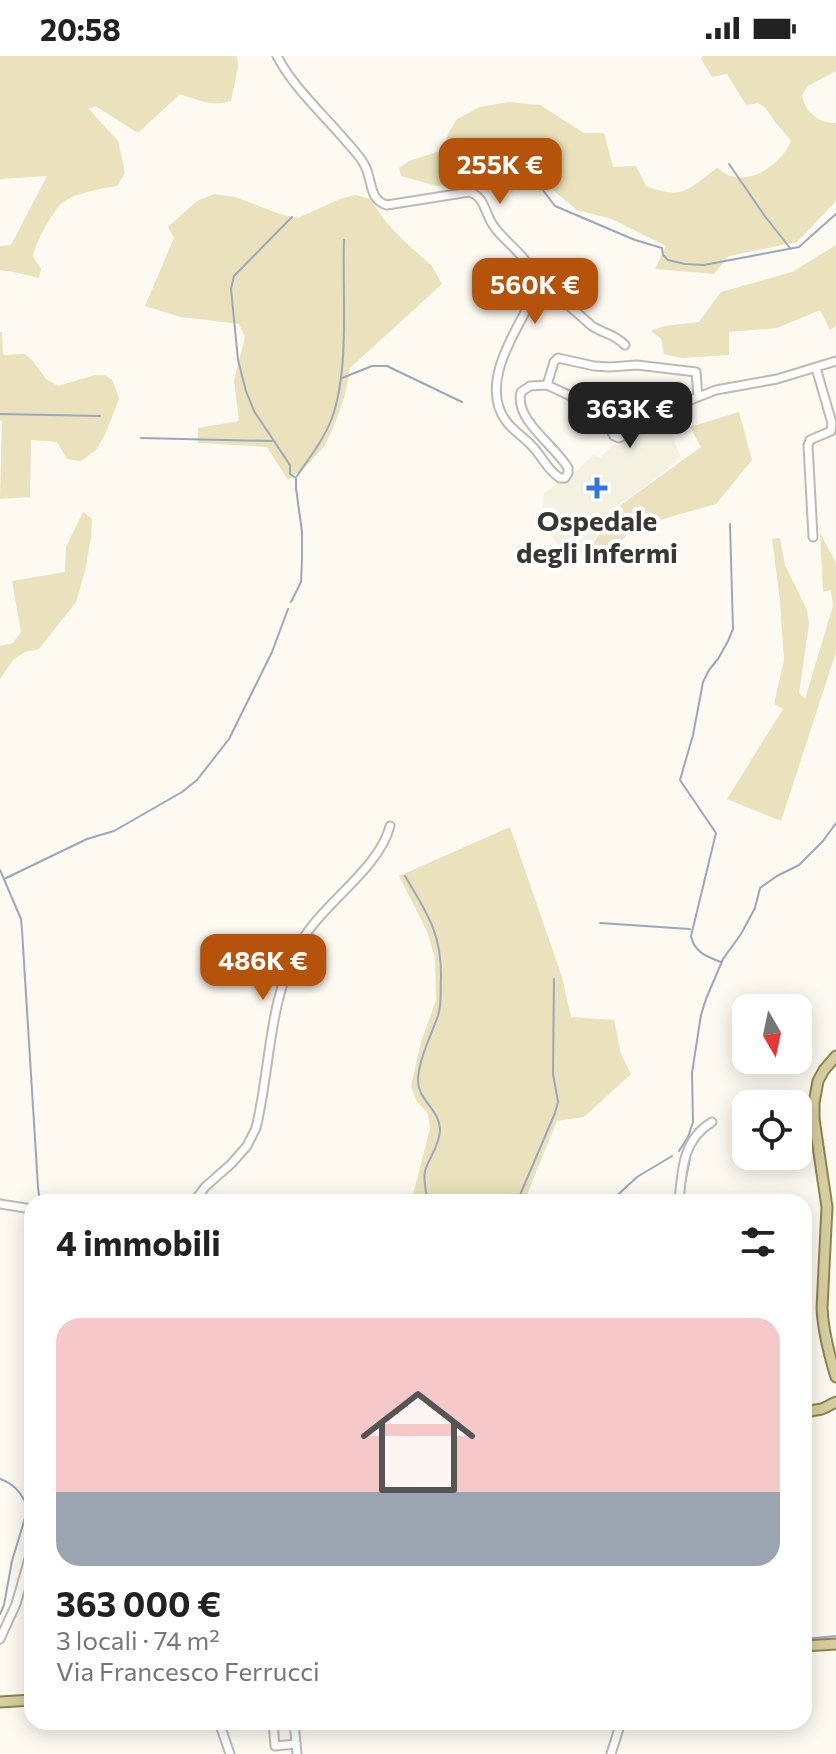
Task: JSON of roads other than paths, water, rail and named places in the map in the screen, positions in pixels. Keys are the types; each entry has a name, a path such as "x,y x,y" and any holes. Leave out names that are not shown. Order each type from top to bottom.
{"main road":[{"path":"836,1056 818,1081 814,1109 827,1207 823,1324 836,1377"},
{"path":"812,1410 836,1402"},
{"path":"812,1646 836,1644"},
{"path":"0,1702 24,1700"}],"street":[{"path":"277,56 296,84 364,164 377,201 387,205 475,193 480,197 491,224 526,263 535,285 533,296 509,339 502,359 497,403 508,424 534,447 560,478 565,478 568,468 525,417 519,403 524,388 547,385 588,404 609,408 688,401 728,387 762,382 836,361"},
{"path":"535,285 550,289 592,326 615,335 625,345"},
{"path":"547,385 558,358 594,366 637,365 696,372 698,396"},
{"path":"813,537 808,445 810,440 831,431 832,423 816,368"},
{"path":"609,408 608,425 614,436 619,438 669,411 672,402"},
{"path":"200,1194 247,1146 256,1128 283,981 301,942 325,909 377,856 387,839 390,826"},
{"path":"680,1194 683,1165 692,1141 699,1130 712,1122"},
{"path":"0,1204 24,1208"},
{"path":"0,1639 16,1604 24,1576"},
{"path":"222,1730 230,1754"},
{"path":"274,1730 275,1746 296,1744"},
{"path":"295,1730 297,1754"},
{"path":"611,1754 618,1730"}],"waterway":[{"path":"729,164 790,248"},
{"path":"542,189 555,206 635,240 662,248 668,260 685,264 704,265 799,247 836,214"},
{"path":"291,602 301,582 302,560 296,478 290,474 290,465 254,411 246,391 238,360 231,289 234,276 292,217"},
{"path":"297,476 325,433 338,398 344,330 344,240"},
{"path":"342,378 372,366 387,366 462,402"},
{"path":"0,414 100,416"},
{"path":"141,438 272,441"},
{"path":"721,962 698,950 691,936 716,833 680,780 703,682 733,629 730,524"},
{"path":"4,879 87,839 114,831 197,780 229,739 272,652 288,609"},
{"path":"679,1151 693,1122 692,1073 701,1015 723,959 755,908 760,888 799,865 836,823"},
{"path":"0,870 21,919 39,1194"},
{"path":"405,876 432,924 441,963 439,1011 422,1057 418,1081 422,1094 437,1117 440,1131 425,1171 427,1194"},
{"path":"600,923 690,929"},
{"path":"520,1194 558,1102 553,1074 554,979"},
{"path":"619,1194 637,1177 672,1156"},
{"path":"684,1188 690,1158"},
{"path":"0,1479 17,1490 24,1500"},
{"path":"0,1614 24,1521"},
{"path":"812,1638 836,1636"}],"place":[{"name":"Ospedale degli Infermi","path":"597,488"}]}
